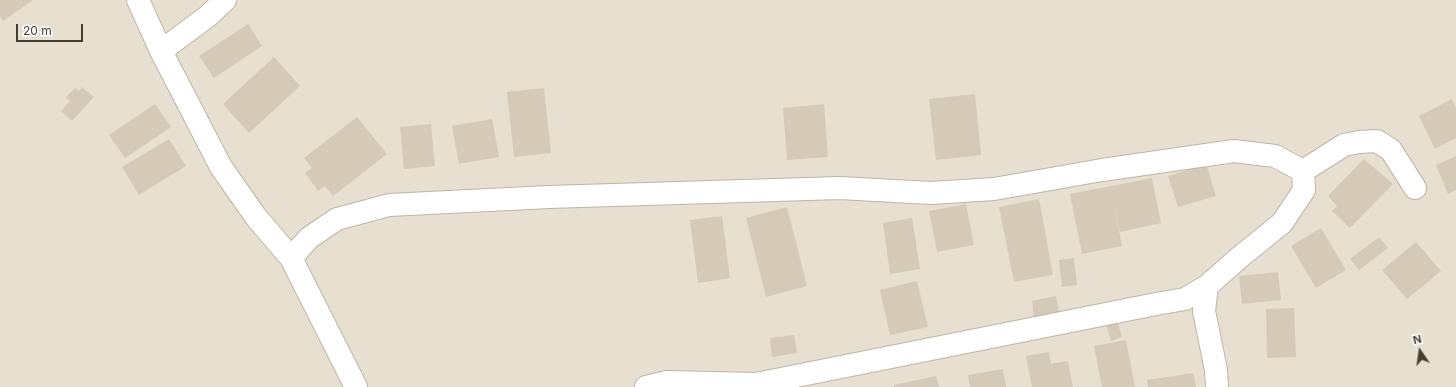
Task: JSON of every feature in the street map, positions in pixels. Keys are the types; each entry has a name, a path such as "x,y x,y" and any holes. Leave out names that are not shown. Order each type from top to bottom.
{"street":[{"path":"138,0 161,51 221,167 256,217 292,258 356,387"},
{"path":"161,51 208,16 226,0"},
{"path":"1303,171 1344,145 1358,142 1377,141 1391,150 1415,188"},
{"path":"292,258 309,238 337,219 389,205 549,197 840,188 931,193 994,190 1102,170 1234,151 1275,156 1303,171"},
{"path":"646,387 667,382 756,384 1185,299 1207,286 1282,223 1304,190 1303,171"},
{"path":"1207,286 1204,311 1216,370 1217,387"}],"shaded area":[{"path":"0,0 1456,0 1456,387 0,387"}],"building":[{"path":"0,0 33,0 3,21 0,16"},
{"path":"248,24 262,46 214,78 199,56"},
{"path":"274,57 300,86 249,133 223,104"},
{"path":"82,87 94,97 72,121 61,111 70,101 66,97 75,88 79,91"},
{"path":"544,88 551,153 514,157 507,92"},
{"path":"975,94 981,155 936,160 929,99"},
{"path":"1452,99 1456,108 1456,138 1435,149 1419,116"},
{"path":"155,104 171,127 125,158 109,135"},
{"path":"824,104 828,157 787,160 783,108"},
{"path":"357,117 387,154 333,196 325,186 318,191 305,173 312,168 304,158"},
{"path":"492,119 499,157 459,164 452,126"},
{"path":"431,124 435,166 404,169 400,127"},
{"path":"169,139 186,166 139,195 122,167"},
{"path":"1456,156 1456,190 1448,194 1436,165"},
{"path":"1364,159 1393,184 1350,228 1332,211 1337,206 1328,196"},
{"path":"1206,164 1216,196 1178,207 1168,176"},
{"path":"1152,178 1161,223 1120,232 1113,199 1122,246 1082,254 1070,194"},
{"path":"1039,199 1053,275 1014,282 999,207"},
{"path":"966,204 974,245 937,252 929,211"},
{"path":"787,207 807,286 766,297 746,218"},
{"path":"722,216 730,278 698,283 690,220"},
{"path":"912,218 920,269 890,274 883,223"},
{"path":"1321,228 1346,270 1316,288 1291,246"},
{"path":"1379,237 1388,248 1359,270 1350,259"},
{"path":"1416,242 1441,271 1407,299 1382,270"},
{"path":"1074,258 1077,285 1062,287 1059,260"},
{"path":"1278,272 1281,300 1242,304 1239,276"},
{"path":"917,281 928,327 890,335 880,290"},
{"path":"1056,296 1059,313 1034,317 1032,301"},
{"path":"1294,308 1296,357 1267,358 1266,309"},
{"path":"1117,321 1122,337 1111,341 1106,324"},
{"path":"794,335 797,353 772,357 770,338"},
{"path":"1126,340 1135,387 1102,387 1094,346"},
{"path":"1049,352 1051,364 1068,361 1073,387 1032,387 1026,356"},
{"path":"1003,369 1006,387 970,387 968,375"},
{"path":"1193,373 1196,387 1148,387 1147,380"},
{"path":"936,376 939,387 894,387 894,385"}]}
